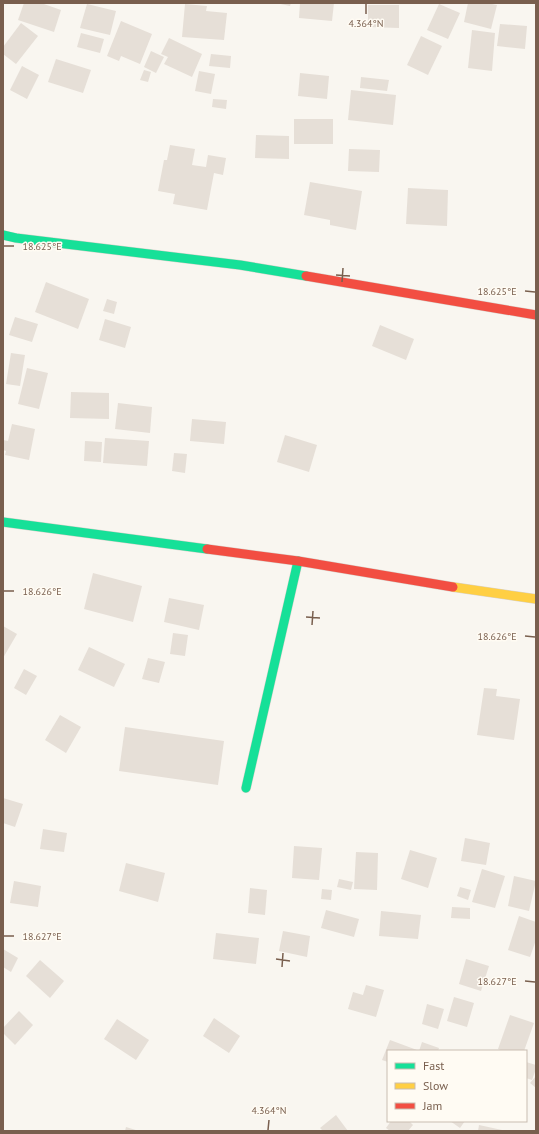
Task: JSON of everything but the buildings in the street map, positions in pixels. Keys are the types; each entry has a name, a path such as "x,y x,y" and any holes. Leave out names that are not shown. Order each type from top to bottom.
{"street":[{"path":"3,235 16,238 240,265 536,315"},
{"path":"3,522 298,561 406,580 536,599"},
{"path":"246,788 298,561"}],"traffic: fast":[{"path":"3,235 16,238 240,265 306,276"},
{"path":"3,522 207,549"},
{"path":"246,788 298,561"}],"traffic: slow":[{"path":"453,587 536,599"}],"traffic: jam":[{"path":"306,276 536,315"},
{"path":"207,549 298,561 453,587"}]}
